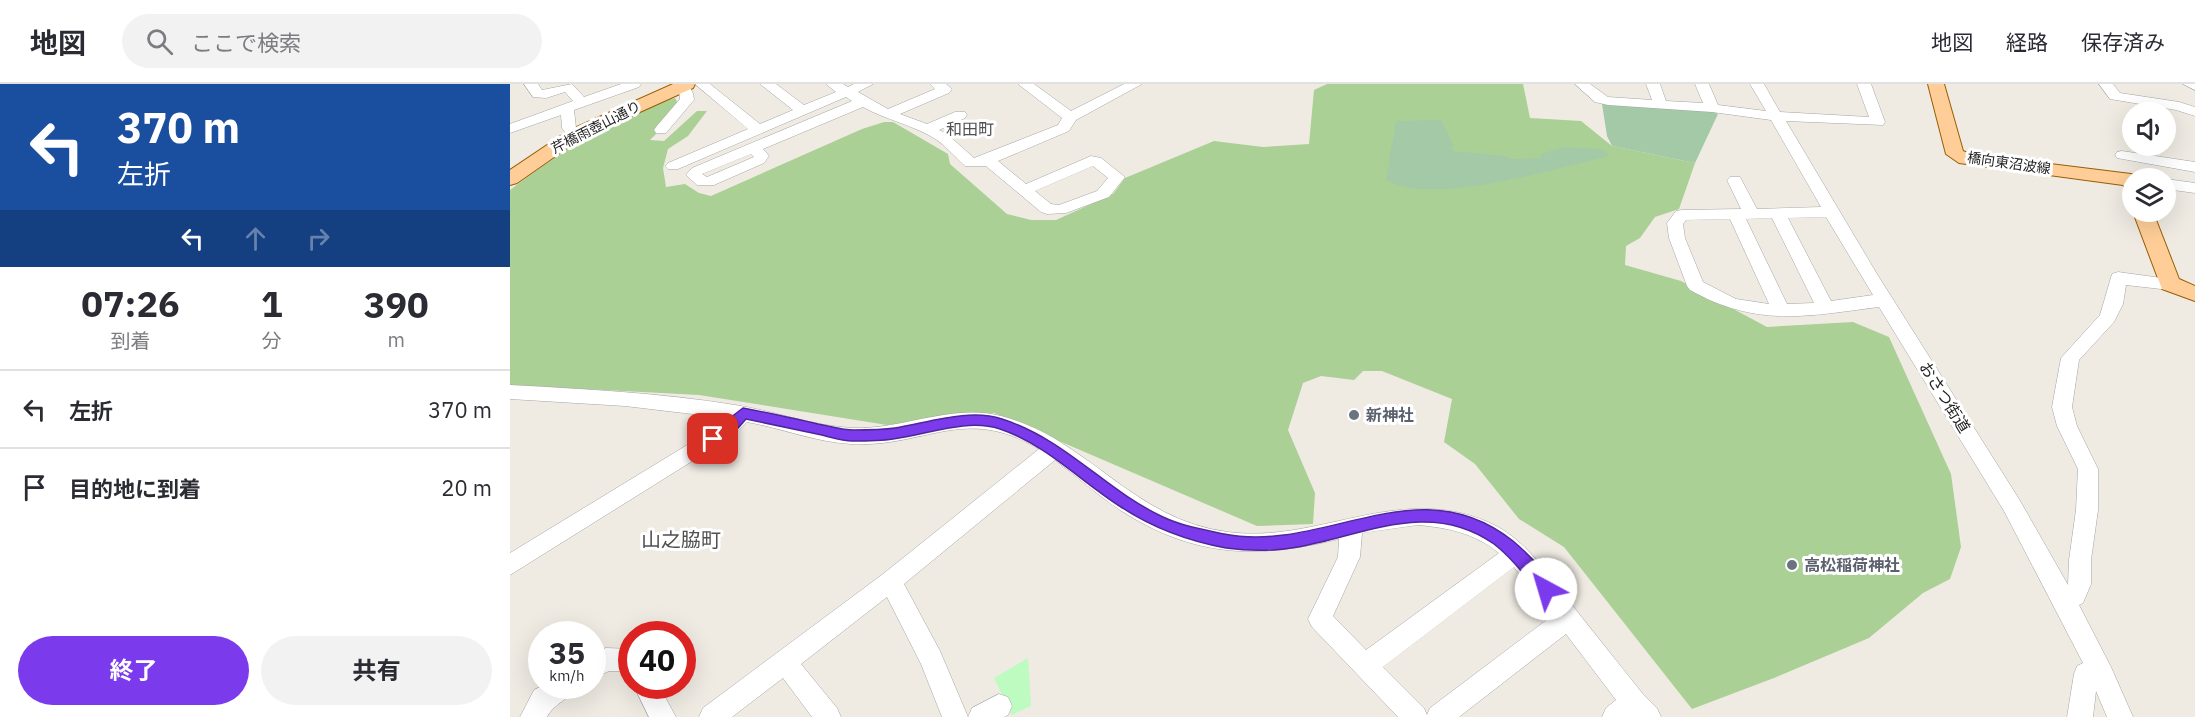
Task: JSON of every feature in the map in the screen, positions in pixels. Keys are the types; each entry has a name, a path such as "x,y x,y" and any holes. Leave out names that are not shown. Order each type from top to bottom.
{"main road":[{"name":"橋向東沼波線","path":"1936,84 1955,154 1966,159 2122,181"},
{"name":"芹橋雨壺山通り","path":"510,179 574,135 684,86"},
{"path":"2147,222 2170,284 2195,294"}],"street":[{"path":"531,84 538,94 546,94 567,87 582,103"},
{"path":"510,129 634,84"},
{"path":"702,84 758,130"},
{"path":"767,84 803,111"},
{"path":"832,84 887,115 942,137 970,163 988,160 1064,128 1070,117 1123,86"},
{"path":"673,166 866,84"},
{"path":"887,115 944,90 945,88 937,84"},
{"path":"1025,84 1070,117"},
{"path":"1582,84 1600,99 1608,101 1660,103 1878,122 1864,84"},
{"path":"1653,84 1660,103"},
{"path":"1702,84 1712,108"},
{"name":"おさつ街道","path":"1757,84 1884,300 2001,486 2064,596 2120,717"},
{"path":"2106,84 2115,96 2179,106 2195,112"},
{"path":"2190,84 2195,86"},
{"path":"661,130 687,100 684,86"},
{"path":"753,148 862,102"},
{"path":"567,108 569,128 574,135"},
{"path":"927,130 960,115"},
{"path":"2128,156 2195,167"},
{"path":"988,160 1047,209 1060,210 1103,194 1118,177 1096,161 1091,160 1025,190"},
{"path":"1735,180 1744,214 1780,309"},
{"path":"2176,185 2195,188"},
{"path":"1832,212 1682,215 1675,223 1677,238 1696,286 1736,305 1761,310 1825,307 1884,300"},
{"path":"1777,213 1825,307"},
{"path":"2064,596 2075,596 2080,584 2080,560 2087,510 2088,469 2067,426 2062,407 2070,358 2109,318 2114,304 2118,278 2170,284"},
{"path":"510,392 637,399 743,413 850,436 893,434 954,421 998,423 1020,430 1054,450 1125,502 1157,521 1207,537 1245,543 1297,541 1388,518 1413,515 1447,518 1490,534 1516,553 1568,618 1632,712"},
{"path":"510,565 727,430 743,413"},
{"path":"712,717 891,581 1054,450"},
{"path":"1351,527 1349,557 1320,619 1415,717"},
{"path":"1365,666 1516,553"},
{"path":"891,581 931,659 955,717"},
{"path":"1439,717 1568,618"},
{"path":"785,662 828,717"},
{"path":"2080,717 2086,674 2102,675"},
{"path":"533,717 543,699"},
{"path":"653,699 663,717"}],"green space":[{"path":"1327,84 1523,84 1530,118 1581,121 1612,146 1695,163 1679,209 1655,217 1640,238 1626,246 1625,265 1681,281 1767,327 1853,322 1889,337 1951,474 1961,547 1950,579 1923,593 1869,638 1692,709 1564,547 1519,519 1475,464 1444,442 1452,399 1382,371 1363,371 1354,380 1321,376 1303,383 1288,430 1315,493 1313,524 1257,526 994,413 887,425 699,395 510,385 510,190 588,136 652,105 675,98 680,107 650,140 664,141 697,111 707,111 688,136 668,149 663,168 666,187 685,184 699,193 711,196 862,129 884,122 893,122 948,154 950,164 1007,214 1031,220 1056,220 1113,194 1125,178 1214,141 1263,147 1309,144 1314,90"},
{"path":"1602,104 1659,105 1712,111 1718,114 1695,163 1612,146 1607,136"},
{"path":"1441,120 1453,144 1452,151 1505,156 1512,159 1541,158 1541,154 1564,147 1602,149 1609,156 1528,176 1463,187 1433,189 1406,187 1386,180 1396,121"},
{"path":"1028,658 1031,706 1012,715 994,678"}],"place":[{"name":"新神社","path":"1354,415"},
{"name":"高松稲荷神社","path":"1792,565"}],"district":[{"name":"和田町","path":"970,129"},
{"name":"山之脇町","path":"681,539"}],"route":[{"path":"713,439 727,430 743,413 850,436 893,434 954,421 975,420 998,423 1032,436 1069,460 1125,502 1157,521 1179,530 1227,541 1269,543 1297,541 1388,518 1430,515 1479,528 1498,539 1516,553 1546,589"}]}
